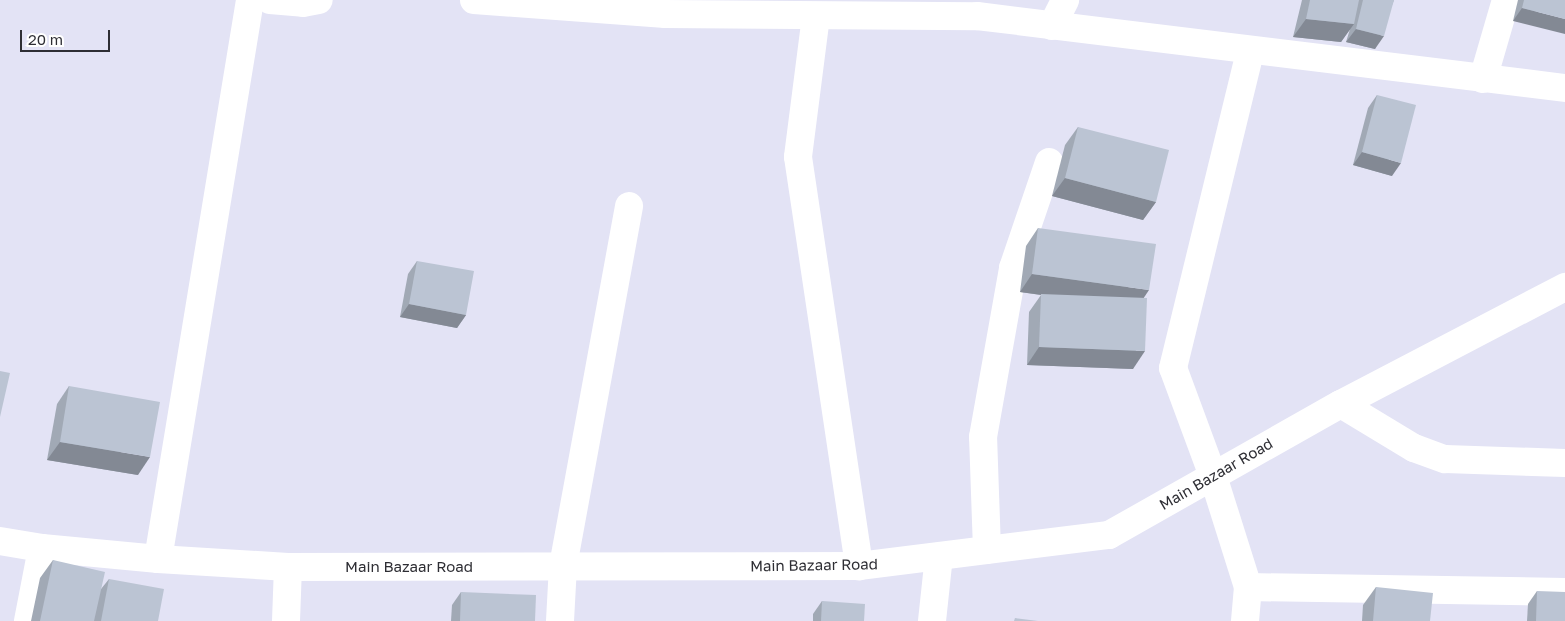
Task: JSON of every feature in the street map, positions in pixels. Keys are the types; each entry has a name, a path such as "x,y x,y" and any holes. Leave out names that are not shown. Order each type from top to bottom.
{"street":[{"path":"158,559 250,0"},
{"path":"270,0 302,3 319,0"},
{"path":"474,0 665,7 786,8 816,16 977,16 1250,52 1565,88"},
{"path":"1052,26 1066,0"},
{"path":"1483,79 1506,0"},
{"path":"816,16 798,157 860,566"},
{"path":"1245,621 1248,587 1213,476 1172,368 1250,52"},
{"path":"987,550 983,438 1013,268 1050,162"},
{"path":"560,621 563,566 630,206"},
{"name":"Main Bazaar Road","path":"0,541 42,548 158,559 288,567 860,566 1109,535 1341,404 1565,287"},
{"path":"1341,404 1414,448 1444,460 1565,463"},
{"path":"1536,463 1565,448"},
{"path":"28,621 42,548"},
{"path":"932,621 939,556"},
{"path":"286,621 288,567"},
{"path":"1248,587 1565,592"}],"building":[{"path":"1310,0 1359,0 1354,24 1306,19"},
{"path":"1363,0 1394,0 1384,36 1356,29"},
{"path":"1524,0 1565,0 1565,19 1522,8"},
{"path":"1377,95 1416,105 1401,163 1362,152"},
{"path":"1078,127 1169,150 1156,202 1065,178"},
{"path":"1038,228 1156,244 1149,290 1032,274"},
{"path":"417,261 474,271 466,315 409,304"},
{"path":"1041,294 1147,298 1145,351 1039,347"},
{"path":"0,371 10,373 0,417"},
{"path":"69,386 160,402 150,457 60,442"},
{"path":"53,560 105,572 94,621 40,621"},
{"path":"109,579 164,589 158,621 101,621"},
{"path":"1376,587 1433,593 1430,621 1373,621"},
{"path":"1537,591 1565,592 1565,621 1536,621"},
{"path":"461,592 536,595 535,621 460,621"},
{"path":"822,601 865,604 864,621 821,621"},
{"path":"1015,618 1038,621 1014,621"}]}
